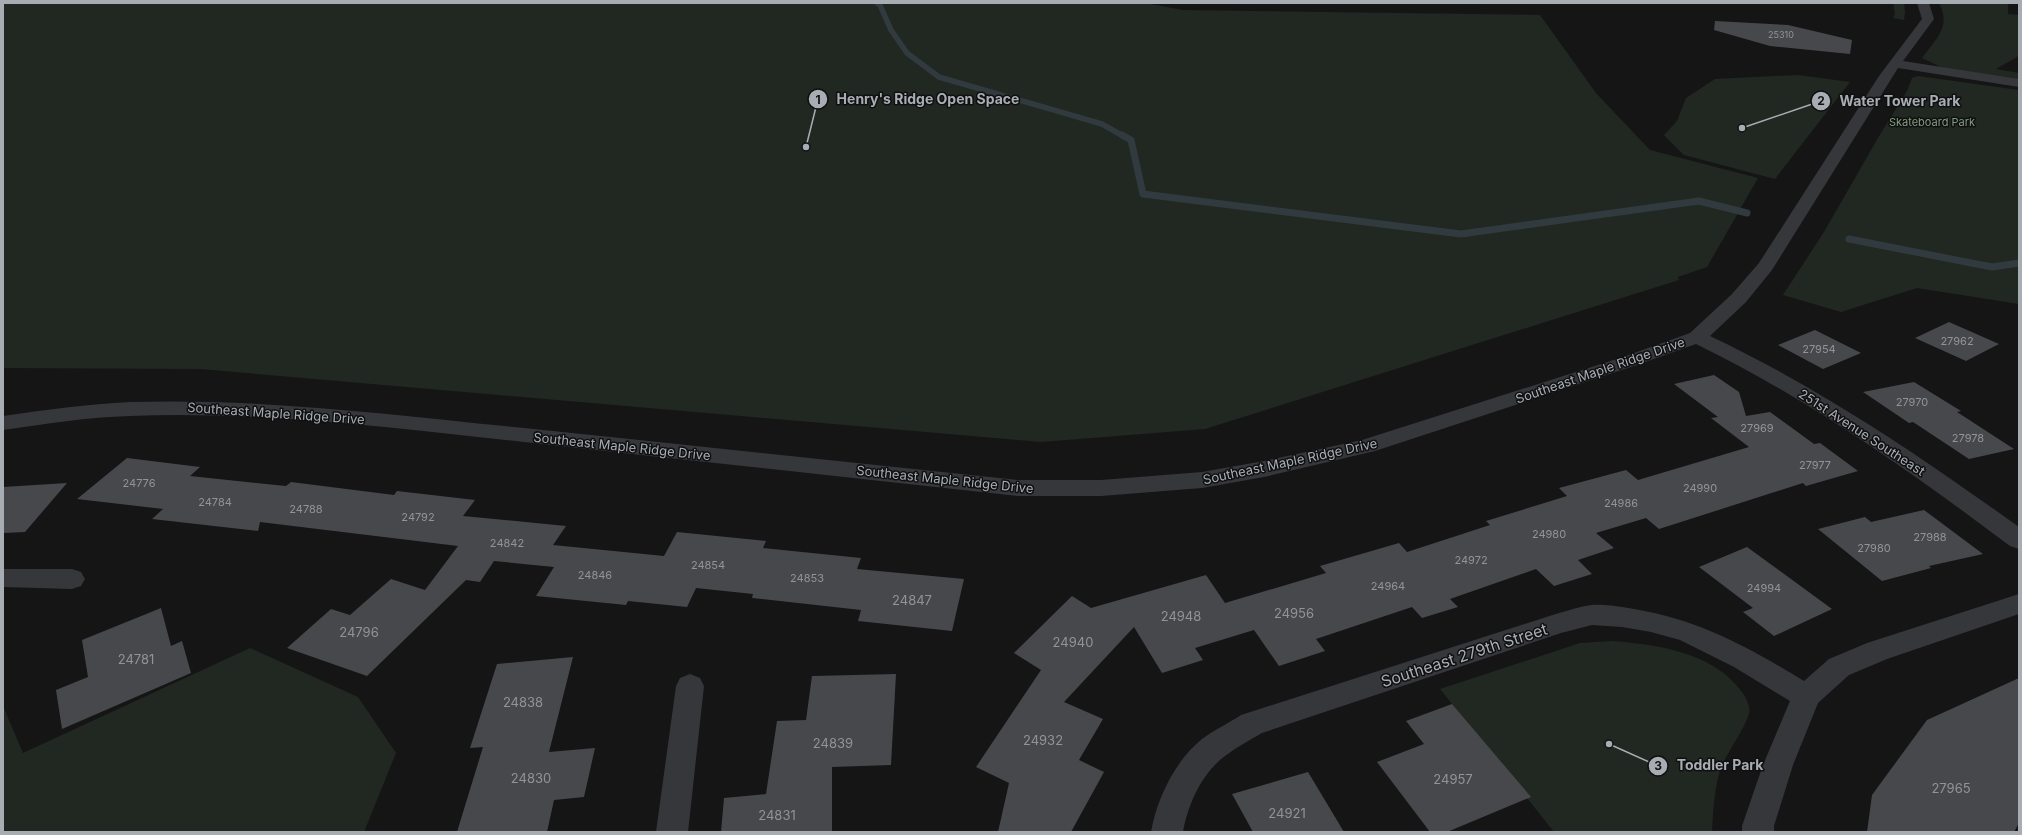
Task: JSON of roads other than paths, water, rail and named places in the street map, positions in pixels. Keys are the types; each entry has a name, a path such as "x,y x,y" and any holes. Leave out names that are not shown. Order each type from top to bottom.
{"street":[{"name":"Southeast Maple Ridge Drive","path":"3,423 120,409 165,407 303,412 1018,488 1101,488 1202,480 1264,469 1368,446 1630,361 1697,337 1739,298 1766,266 1886,76 1928,19 1923,3"},
{"path":"1896,64 2019,84"},
{"name":"251st Avenue Southeast","path":"1697,337 1755,365 1806,394 1934,478 2019,540"},
{"path":"3,578 72,579"},
{"path":"1758,832 1758,826 1778,765 1806,696 1839,667 1907,641 2019,604"},
{"name":"Southeast 279th Street","path":"1167,832 1168,822 1188,776 1213,748 1252,724 1559,623 1592,615 1622,617 1651,622 1688,632 1744,659 1806,696"},
{"path":"672,832 690,686"}],"waterway":[{"path":"877,3 880,5 891,30 907,53 939,77 1102,124 1123,136"},
{"path":"1122,135 1131,140 1143,194 1461,234 1699,201 1747,213"},
{"path":"1849,239 1992,267 2019,263"}],"place":[{"name":"Water Tower Park","path":"1742,128"},
{"name":"Henry's Ridge Open Space","path":"806,147"},
{"name":"Toddler Park","path":"1609,744"}],"park label":[{"name":"Skateboard Park","path":"1932,122"}]}
